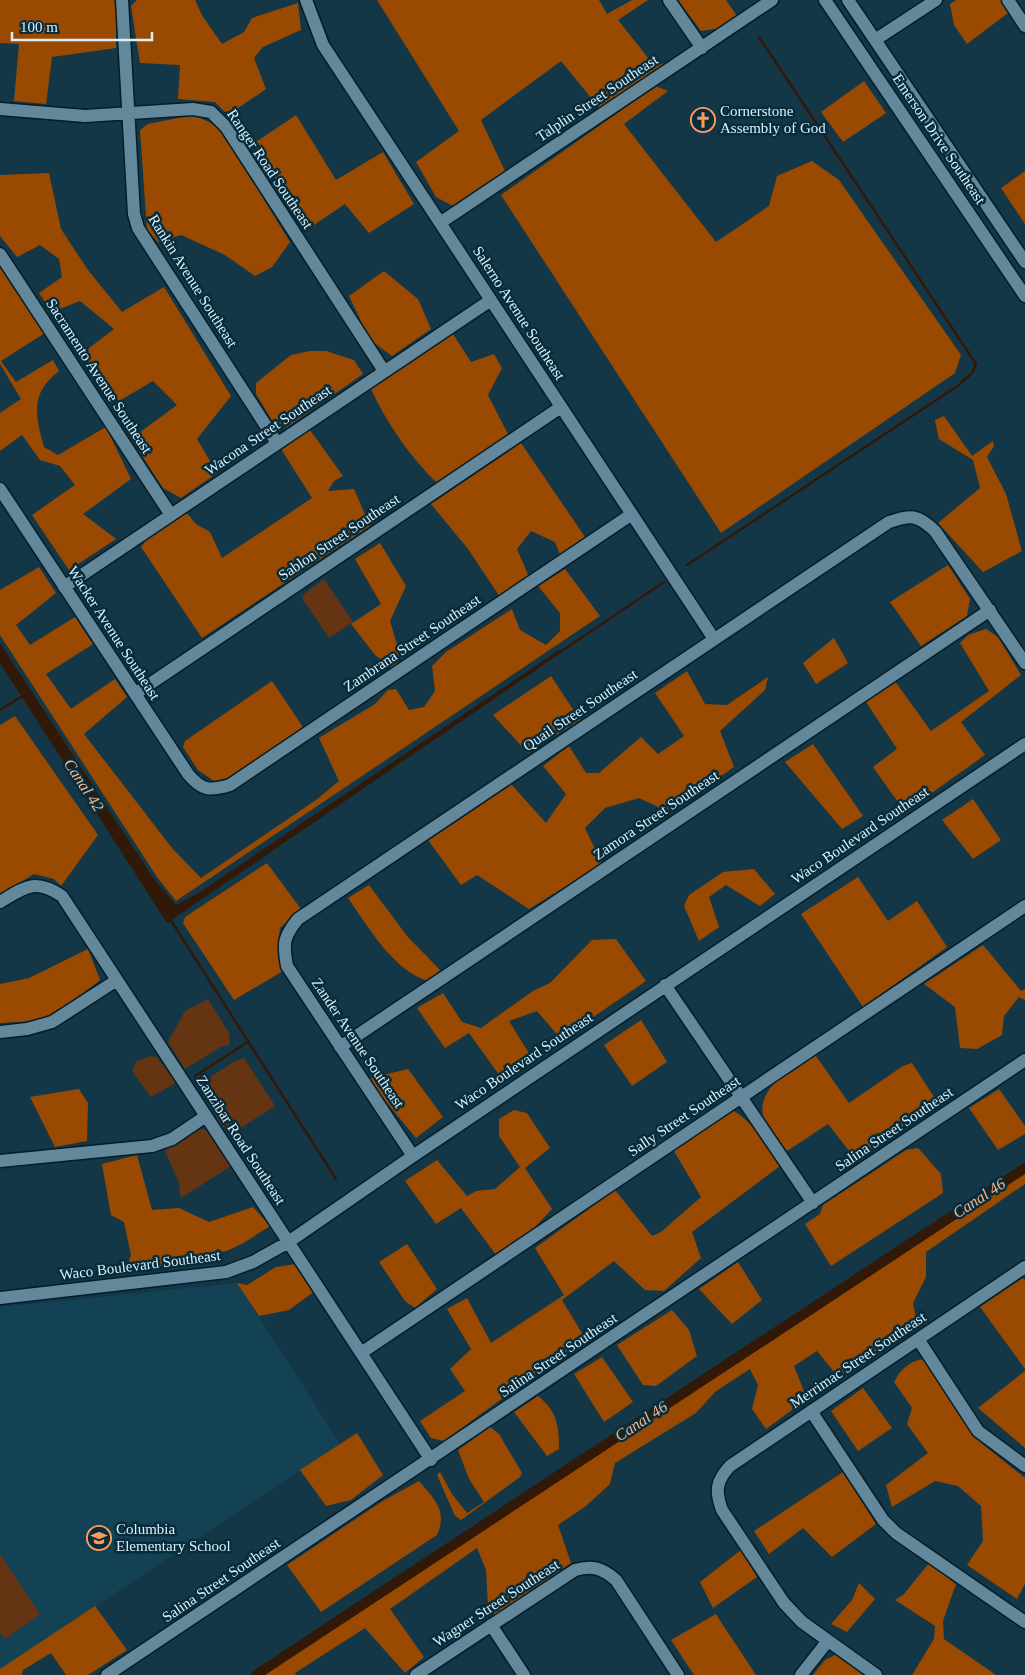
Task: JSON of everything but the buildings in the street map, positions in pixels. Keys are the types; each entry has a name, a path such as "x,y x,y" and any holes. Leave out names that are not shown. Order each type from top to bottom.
{"street":[{"name":"Rankin Avenue Southeast","path":"122,0 130,112 134,214 138,228 277,443"},
{"name":"Salerno Avenue Southeast","path":"306,0 323,45 714,640"},
{"path":"669,0 702,48"},
{"name":"Talplin Street Southeast","path":"440,223 772,0"},
{"name":"Emerson Drive Southeast","path":"825,0 1025,296"},
{"name":"Emerson Drive Southeast","path":"848,0 1025,262"},
{"path":"876,40 936,0"},
{"path":"1008,0 1025,26"},
{"name":"Ranger Road Southeast","path":"0,109 85,116 193,109 212,112 226,127 384,371"},
{"name":"Sacramento Avenue Southeast","path":"0,254 170,515"},
{"name":"Wacona Street Southeast","path":"64,587 491,300"},
{"name":"Sablon Street Southeast","path":"135,694 561,407"},
{"name":"Wacker Avenue Southeast","path":"0,489 188,774 197,785 207,789"},
{"name":"Zambrana Street Southeast","path":"207,789 230,786 632,514"},
{"name":"Quail Street Southeast","path":"283,946 288,931 298,919 889,522 909,516 924,520 935,531 990,610"},
{"path":"990,610 1025,663"},
{"name":"Zamora Street Southeast","path":"340,1047 990,610"},
{"name":"Waco Boulevard Southeast","path":"0,1298 226,1272 254,1262 287,1242 665,985 1025,744"},
{"name":"Zanzibar Road Southeast","path":"0,902 21,889 33,885 46,886 62,896 431,1460"},
{"name":"Sally Street Southeast","path":"361,1353 1025,906"},
{"name":"Zander Avenue Southeast","path":"283,946 287,966 413,1156"},
{"path":"0,1032 27,1030 52,1022 117,980"},
{"path":"665,985 813,1203"},
{"name":"Salina Street Southeast","path":"107,1675 431,1460 1025,1060"},
{"path":"0,1161 152,1146 172,1139 206,1116"},
{"name":"Merrimac Street Southeast","path":"827,1642 802,1622 784,1602 722,1510 716,1496 720,1478 730,1466 1025,1269"},
{"path":"918,1339 978,1431 1025,1466"},
{"path":"811,1411 883,1520 896,1533 1025,1622"},
{"name":"Wagner Street Southeast","path":"416,1675 575,1570 596,1568 606,1572 616,1580 678,1675"},
{"path":"491,1625 524,1675"},
{"path":"801,1675 827,1642 876,1675"}],"shaded area":[{"path":"0,0 113,0 116,2 116,48 52,57 46,104 14,101 19,44 0,43"},
{"path":"137,0 195,0 203,17 222,44 244,32 252,18 298,3 301,30 263,47 254,58 266,89 228,115 215,102 178,99 180,65 140,63 131,6"},
{"path":"377,0 599,0 607,14 632,0 648,0 618,20 649,59 663,64 600,109 561,61 481,120 505,171 453,206 436,197 416,162 459,131"},
{"path":"678,0 726,0 737,16 721,28 701,31"},
{"path":"956,0 1001,0 1008,13 967,44 954,25 950,4"},
{"path":"864,81 886,113 843,142 821,112"},
{"path":"656,86 668,91 624,124 716,242 769,206 777,176 812,161 839,180 961,355 955,373 721,533 501,195"},
{"path":"193,115 221,130 290,242 272,267 255,276 225,255 181,235 158,242 147,230 140,130 148,124"},
{"path":"296,115 336,180 383,152 414,204 369,233 345,204 308,229 253,144"},
{"path":"1025,171 1025,224 1001,188"},
{"path":"49,173 61,229 88,270 122,312 164,287 231,396 197,439 217,473 181,498 163,488 131,439 177,405 153,381 119,401 80,355 114,329 80,301 52,312 39,293 62,277 59,259 40,245 17,257 0,236 0,175"},
{"path":"0,263 45,333 1,361 16,382 53,360 59,371 43,388 37,405 38,425 44,447 58,455 106,427 131,479 83,514 116,539 69,570 32,515 75,485 60,466 40,460 22,435 0,451 0,413 21,399 0,364"},
{"path":"384,271 418,299 431,329 392,356 370,340 349,296"},
{"path":"453,334 471,362 494,354 502,368 488,395 508,434 438,484 400,440 384,415 371,389"},
{"path":"310,351 326,351 354,360 363,374 287,427 276,427 256,394 256,383 291,355"},
{"path":"944,416 972,456 993,441 994,446 987,457 1006,494 1022,551 983,572 938,523 980,488 973,460 939,439 935,420"},
{"path":"310,430 343,476 334,481 328,491 354,489 370,526 202,638 141,547 147,539 186,512 196,524 210,532 222,558 312,498 281,449"},
{"path":"521,443 585,537 560,555 555,542 531,531 517,549 529,577 500,597 468,549 431,504"},
{"path":"380,543 406,586 390,621 401,658 392,668 375,655 351,624 381,604 355,559"},
{"path":"948,565 970,599 967,616 921,646 890,602"},
{"path":"39,567 56,593 16,625 30,645 75,617 93,644 46,674 71,709 115,679 127,697 84,734 172,848 201,878 316,800 339,781 319,738 375,704 388,690 396,689 409,710 424,707 435,691 432,666 446,652 512,609 520,630 546,645 560,631 560,613 538,586 565,569 600,616 176,901 157,877 0,635 0,590"},
{"path":"324,579 353,622 329,638 302,598 304,594"},
{"path":"986,629 998,637 1021,675 961,722 985,755 905,812 873,767 897,749 866,702 894,680 931,731 989,691 960,643 968,635"},
{"path":"834,638 848,663 816,684 803,663"},
{"path":"687,671 705,704 727,705 768,677 765,690 720,731 734,767 669,812 639,798 605,808 585,828 602,864 529,909 477,875 461,885 428,840 511,784 546,823 566,794 543,766 569,746 586,773 599,773 641,737 658,754 684,736 655,693"},
{"path":"551,676 580,720 528,753 493,715"},
{"path":"272,681 303,727 233,777 214,781 198,770 183,747 185,741"},
{"path":"15,716 98,835 61,886 54,879 34,874 0,895 0,725"},
{"path":"813,744 863,816 842,829 785,762"},
{"path":"973,799 1001,840 973,859 942,820"},
{"path":"267,863 301,909 280,928 278,949 283,971 234,1000 183,923 185,917"},
{"path":"754,869 775,894 760,906 726,885 709,897 719,927 699,941 684,906 689,895 723,872"},
{"path":"858,877 888,921 917,901 947,947 863,1007 801,914"},
{"path":"369,885 407,936 440,970 429,981 417,976 393,958 373,934 348,898"},
{"path":"616,939 646,981 561,1039 537,1011 509,1021 530,1055 500,1076 469,1033 445,1048 417,1008 443,993 462,1022 481,1028 533,991 550,983 592,940"},
{"path":"983,945 1021,991 1025,989 1025,1000 1019,997 1004,1016 1002,1035 977,1049 960,1048 955,1007 924,984"},
{"path":"88,949 100,980 57,1013 34,1021 0,1023 0,984 29,978"},
{"path":"208,999 229,1033 230,1045 221,1047 185,1069 168,1042 185,1011"},
{"path":"641,1020 667,1062 632,1086 604,1045"},
{"path":"814,1053 849,1103 903,1066 912,1063 938,1103 857,1161 828,1124 787,1151 764,1119 763,1106 771,1087 779,1078"},
{"path":"150,1056 157,1057 176,1083 151,1097 132,1071 137,1061"},
{"path":"244,1058 275,1106 230,1135 218,1121 200,1084 235,1061"},
{"path":"408,1069 443,1117 416,1138 367,1079"},
{"path":"79,1089 88,1103 87,1141 55,1147 30,1097"},
{"path":"999,1089 1025,1126 1025,1134 998,1150 969,1108"},
{"path":"514,1110 527,1113 550,1148 525,1168 552,1209 534,1228 497,1256 461,1208 436,1224 405,1181 437,1160 467,1196 476,1191 495,1189 520,1167 499,1136 499,1119"},
{"path":"732,1110 754,1128 780,1166 692,1232 701,1258 664,1291 645,1290 614,1261 562,1300 585,1338 444,1441 431,1438 420,1421 465,1391 450,1369 471,1349 447,1309 467,1298 491,1343 564,1295 535,1248 615,1190 652,1236 661,1232 701,1197 674,1151"},
{"path":"203,1129 213,1133 231,1166 181,1198 179,1183 165,1151 196,1130"},
{"path":"918,1148 941,1174 943,1193 831,1266 805,1224 820,1214 823,1205 906,1150"},
{"path":"137,1155 152,1210 179,1208 209,1222 253,1207 270,1226 238,1246 210,1256 165,1265 127,1268 131,1255 124,1222 111,1215 102,1164"},
{"path":"1025,1172 1025,1184 926,1252 926,1277 913,1303 917,1323 840,1379 817,1351 794,1366 807,1399 766,1429 752,1409 758,1385 750,1369 716,1391 696,1413 615,1463 610,1484 586,1506 558,1525 571,1563 495,1616 488,1605 486,1570 477,1548 390,1609 424,1657 405,1673 365,1628 295,1673 296,1675 262,1675"},
{"path":"407,1244 437,1289 415,1308 405,1301 379,1262"},
{"path":"738,1262 762,1300 732,1324 699,1289"},
{"path":"296,1264 315,1291 289,1310 259,1316 237,1283 247,1285 276,1267"},
{"path":"1023,1278 1025,1281 1025,1369 980,1307"},
{"name":"Columbia Elementary School","path":"237,1283 340,1444 0,1669 0,1307"},
{"path":"672,1310 689,1330 697,1356 656,1386 643,1385 617,1345"},
{"path":"602,1357 633,1402 604,1422 574,1374"},
{"path":"923,1359 980,1442 1025,1478 1025,1584 1017,1599 967,1565 983,1541 981,1506 958,1486 935,1481 892,1507 886,1485 928,1453 907,1424 912,1408 894,1382 905,1367"},
{"path":"1025,1371 1025,1448 978,1408"},
{"path":"863,1388 892,1428 858,1451 831,1411"},
{"path":"538,1396 553,1413 557,1426 559,1449 547,1456 514,1412"},
{"path":"490,1427 499,1434 522,1473 520,1477 461,1520 455,1516 437,1475 440,1472 452,1494 467,1513 484,1502 469,1479 458,1450"},
{"path":"357,1433 383,1475 351,1500 326,1506 300,1470"},
{"path":"843,1472 876,1524 832,1557 803,1528 769,1554 754,1531"},
{"path":"419,1481 438,1505 441,1519 437,1535 321,1612 287,1565 381,1502"},
{"path":"741,1550 757,1577 713,1608 700,1582"},
{"path":"0,1554 40,1614 5,1639 0,1632"},
{"path":"929,1563 956,1584 943,1621 944,1639 996,1675 912,1675 934,1639 935,1626 895,1600 904,1594"},
{"path":"859,1583 875,1599 847,1632 831,1624 852,1600"},
{"path":"95,1606 127,1650 88,1675 66,1675 51,1653 23,1670 22,1675 0,1675 0,1669"},
{"path":"716,1614 756,1675 694,1675 671,1640"},
{"path":"837,1654 864,1672 862,1675 813,1675 825,1660"}],"water":[{"name":"Canal 42","path":"0,643 154,879 176,905 200,892 559,650 561,653 167,923 0,663"}],"waterway":[{"path":"687,565 959,385 973,372 976,364 759,37"},
{"path":"557,654 664,582"},
{"path":"0,710 24,695"},
{"path":"170,919 336,1179"},
{"path":"195,1076 248,1042"},
{"name":"Canal 46","path":"256,1675 1025,1168"}],"place":[{"name":"Cornerstone Assembly of God","path":"703,120"},
{"name":"Columbia Elementary School","path":"99,1538"}]}
